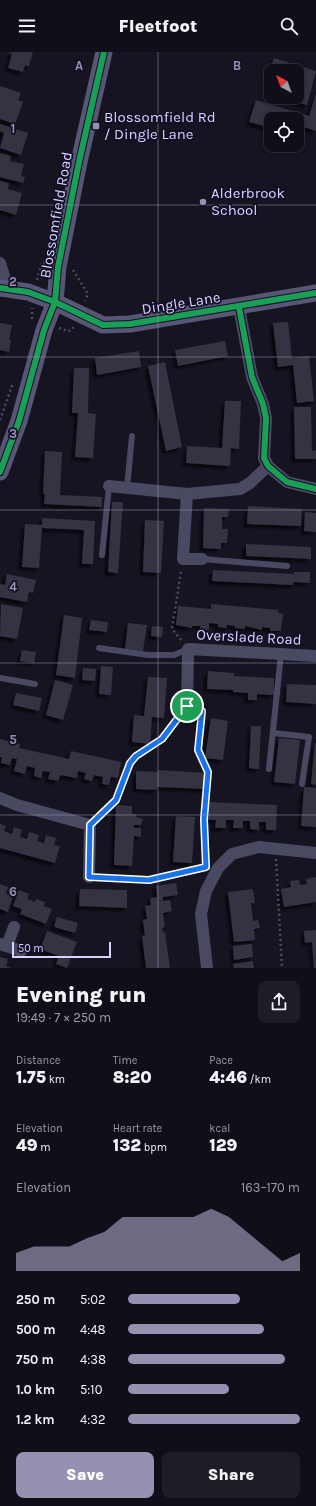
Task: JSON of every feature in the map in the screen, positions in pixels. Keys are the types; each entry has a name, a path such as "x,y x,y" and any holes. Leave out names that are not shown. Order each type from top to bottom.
{"main road":[{"name":"Blossomfield Road","path":"0,472 19,421 44,330 55,302 58,267 79,162 104,52"},
{"name":"Dingle Lane","path":"4,288 23,291 55,302 103,325 130,324 316,293"}],"street":[{"path":"0,263 4,288"},
{"path":"239,307 252,377 263,404 266,418 264,458 268,466 287,482 316,489"},
{"path":"109,486 187,494 240,489 250,483 268,466"},
{"path":"187,494 183,559 202,559"},
{"name":"Overslade Road","path":"187,706 188,650 316,656"},
{"path":"0,798 17,805 90,825 89,877"},
{"path":"207,968 201,914 212,868 232,854 259,847 316,853"},
{"path":"14,927 4,945 21,951"}],"lane":[{"path":"127,488 132,436"},
{"path":"102,555 109,486"},
{"path":"202,559 288,566"},
{"path":"99,648 154,655 174,655 188,650"},
{"path":"269,769 281,654"},
{"path":"0,678 35,684"},
{"path":"273,732 309,737 302,784"}],"path":[{"path":"183,559 172,629 188,650"},
{"path":"89,877 149,880 212,868 204,819 208,772 198,750 202,711 187,706 162,739 136,756 130,763 116,800 90,825"},
{"path":"276,849 275,870 282,968"}],"building":[{"path":"7,52 33,52 29,66 25,65 23,72 8,68 12,54"},
{"path":"274,58 293,64 272,64"},
{"path":"304,67 316,71 307,105 304,104"},
{"path":"0,86 21,93 18,100 23,102 15,124 0,119"},
{"path":"316,94 316,131 304,127 304,114 309,116"},
{"path":"256,100 264,102 264,104 269,104 296,112 264,112 264,126 249,122"},
{"path":"0,124 28,133 21,155 0,148 4,133 0,131"},
{"path":"0,153 11,156 10,161 24,164 21,176 25,177 23,183 0,177"},
{"path":"0,181 9,183 8,189 22,193 16,215 0,210"},
{"path":"288,322 292,358 309,356 314,401 297,403 293,365 278,367 273,323"},
{"path":"0,323 12,325 9,340 11,340 9,352 0,350"},
{"path":"225,341 228,356 178,366 175,350"},
{"path":"139,351 141,367 97,375 95,358"},
{"path":"165,362 182,447 166,451 148,366"},
{"path":"74,368 89,368 88,413 96,414 93,458 75,457 78,413 72,413"},
{"path":"225,401 241,401 239,449 231,448 230,466 186,463 187,446 222,448"},
{"path":"294,407 311,407 312,451 316,450 316,459 295,459"},
{"path":"45,451 62,452 60,495 102,497 102,507 44,504"},
{"path":"112,502 123,502 118,573 108,572"},
{"path":"248,506 302,509 301,526 247,524"},
{"path":"204,508 229,509 228,517 222,517 222,529 228,529 227,543 221,543 221,549 203,548"},
{"path":"305,512 316,513 316,532 304,531"},
{"path":"42,518 95,521 93,564 82,564 84,530 42,528 39,568 22,567 25,524 42,525"},
{"path":"145,520 164,521 161,573 143,572"},
{"path":"246,544 311,547 311,559 246,556"},
{"path":"213,570 294,574 294,572 310,572 310,583 294,582 293,585 212,581"},
{"path":"7,574 36,580 33,593 29,592 27,602 0,597 0,584 5,585"},
{"path":"1,604 23,608 17,639 0,636"},
{"path":"211,604 278,610 278,613 283,614 281,631 270,631 270,628 262,627 262,630 245,626 245,629 227,625 227,628 218,627 218,624 209,623 209,630 200,629 200,626 192,626 192,628 176,625 178,606 211,609"},
{"path":"64,615 82,618 75,678 56,675"},
{"path":"91,620 108,622 107,632 89,630"},
{"path":"128,623 147,625 143,651 125,649"},
{"path":"152,626 163,627 162,637 151,636"},
{"path":"22,650 36,652 34,663 20,661"},
{"path":"101,666 113,667 111,695 99,694"},
{"path":"83,668 96,669 95,681 82,680"},
{"path":"208,671 234,673 234,676 274,678 274,695 257,694 257,700 248,700 248,693 233,692 233,690 207,689"},
{"path":"148,677 167,678 164,718 152,717 150,744 132,742 134,715 144,716"},
{"path":"55,680 73,685 63,720 46,715"},
{"path":"287,684 316,685 316,704 286,702"},
{"path":"16,693 42,698 39,711 13,705"},
{"path":"211,718 228,721 223,760 205,758"},
{"path":"251,726 261,726 259,769 249,768"},
{"path":"279,738 300,740 295,784 274,782"},
{"path":"0,739 20,744 19,748 69,759 71,751 121,762 118,778 111,777 109,785 102,784 103,777 94,775 92,781 84,779 86,773 78,771 77,778 60,775 58,781 48,779 50,772 43,771 41,778 34,776 35,768 27,766 25,774 14,771 17,759 12,758 10,765 1,763 2,757 0,757"},
{"path":"316,743 316,785 311,784"},
{"path":"158,770 207,773 206,789 157,787 157,790 136,789 136,771 158,772"},
{"path":"304,787 316,788 316,827 301,826"},
{"path":"209,802 277,805 276,830 266,830 266,822 259,822 259,830 250,829 250,821 243,821 243,828 233,828 234,820 226,820 226,828 215,828 216,820 208,820"},
{"path":"116,805 132,806 132,814 136,814 136,817 143,819 141,825 134,825 134,828 141,828 141,837 134,836 132,866 114,865"},
{"path":"176,816 195,817 192,863 173,862"},
{"path":"0,824 6,826 4,831 12,834 14,827 22,830 20,837 27,839 29,832 39,835 37,841 44,843 46,835 56,838 54,845 60,846 55,863 0,848"},
{"path":"316,877 316,902 284,907 281,889 291,887 290,881 299,880 300,885 307,884 306,879"},
{"path":"176,883 178,895 163,897 163,901 170,900 172,911 163,913 165,927 162,928 163,933 165,932 170,968 146,968 142,936 145,935 143,920 147,919 145,906 151,905 150,898 157,897 156,886"},
{"path":"0,884 8,887 6,894 13,896 8,912 0,909"},
{"path":"80,889 127,890 127,908 79,906"},
{"path":"253,889 255,903 251,903 253,921 258,920 260,928 254,929 255,940 234,942 228,892"},
{"path":"19,890 29,894 27,899 35,902 36,899 45,902 44,906 52,909 46,924 20,914 22,909 13,906"},
{"path":"57,917 78,923 75,933 54,927"},
{"path":"316,930 316,968 314,968 312,942 305,943 304,931"},
{"path":"47,931 77,942 67,968 56,964 59,956 40,949"},
{"path":"252,944 253,957 234,960 233,946"},
{"path":"0,957 8,959 6,966 11,968 0,968"},
{"path":"253,961 254,968 234,968 233,964"}],"cycle path":[{"path":"0,472 19,421 44,330 55,302 58,267 79,162 104,52"},
{"path":"0,288 28,292 55,302 103,325 130,324 316,293"},
{"path":"239,307 252,377 263,404 266,418 264,458 268,466 287,482 316,489"}],"place":[{"name":"Blossomfield Rd / Dingle Lane","path":"96,126"},
{"name":"Alderbrook School","path":"203,202"}],"route":[{"path":"187,706 202,711 198,750 208,772 204,819 206,867 149,880 89,877 90,825 116,800 130,763 136,756 162,739 187,706"}]}
